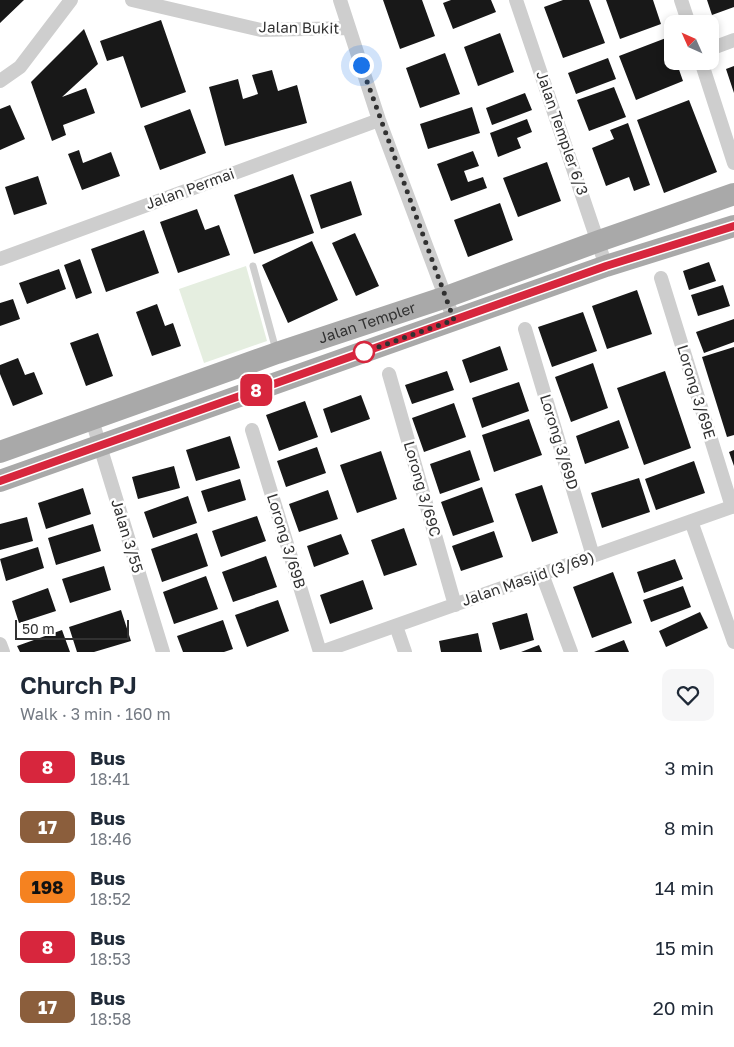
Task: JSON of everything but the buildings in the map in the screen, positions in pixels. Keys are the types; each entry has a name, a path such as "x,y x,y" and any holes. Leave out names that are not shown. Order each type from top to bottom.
{"main road":[{"name":"Jalan Templer","path":"0,452 277,353 446,298 599,240 734,194"},
{"name":"Jalan Templer","path":"0,481 606,266 734,226"}],"street":[{"path":"0,82 20,67 70,0"},
{"name":"Jalan Bukit","path":"132,0 262,30 349,28"},
{"path":"340,0 380,120 454,320"},
{"name":"Jalan Templer 6/3","path":"516,0 599,240 606,266"},
{"path":"681,0 686,15"},
{"path":"719,46 734,40"},
{"path":"704,70 734,163"},
{"name":"Jalan Permai","path":"0,259 380,120"},
{"name":"Lorong 3/69E","path":"661,278 733,507"},
{"name":"Lorong 3/69D","path":"525,328 593,556"},
{"name":"Lorong 3/69C","path":"389,374 455,605"},
{"name":"Jalan 3/55","path":"92,420 163,652"},
{"name":"Lorong 3/69B","path":"252,430 321,652"},
{"name":"Jalan Masjid (3/69)","path":"321,652 733,507"},
{"path":"691,521 734,642"},
{"path":"542,574 571,652"},
{"path":"396,626 405,652"},
{"path":"0,644 3,652"}],"lane":[{"path":"253,266 277,353"}],"shaded area":[{"path":"246,266 267,341 204,363 179,289"}],"bus line":[{"name":"8","path":"0,481 606,266 734,226"}],"route":[{"path":"361,65 454,320 364,352"}]}
